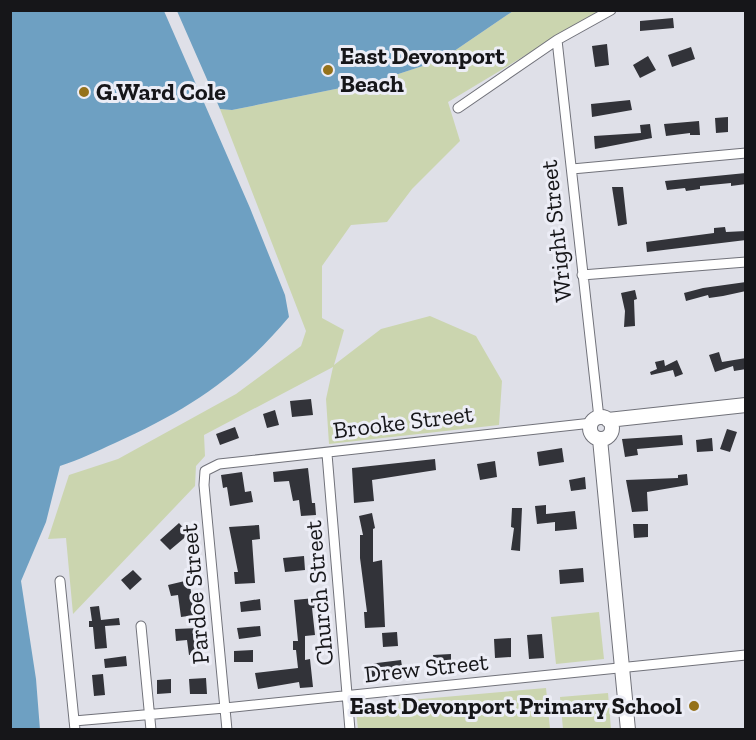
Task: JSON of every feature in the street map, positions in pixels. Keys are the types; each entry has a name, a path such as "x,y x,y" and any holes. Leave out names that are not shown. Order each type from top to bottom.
{"street":[{"path":"458,108 557,40 612,10"},
{"name":"Wright Street","path":"557,40 600,420"},
{"path":"572,169 746,153"},
{"path":"582,275 746,262"},
{"name":"Brooke Street","path":"219,464 327,454 600,420 746,405"},
{"path":"600,420 611,432 600,439 628,729"},
{"name":"Church Street","path":"327,454 350,729"},
{"name":"Pardoe Street","path":"219,464 205,471 204,485 227,729"},
{"path":"60,581 74,725"},
{"path":"141,626 151,729"},
{"name":"Drew Street","path":"74,725 150,715 746,655"}],"green space":[{"path":"513,11 599,11 448,102 460,141 412,189 387,222 351,225 322,266 322,318 344,330 334,365 381,329 430,316 476,336 502,381 499,425 329,444 326,399 333,367 204,435 205,456 196,466 195,486 73,614 66,538 48,539 69,475 118,459 236,394 301,346 306,331 220,109 232,110 380,80 441,60"},
{"path":"599,612 604,659 556,664 551,617"},
{"path":"546,688 550,729 358,729 356,711 364,704"},
{"path":"608,693 611,729 563,729 560,697"}],"water":[{"path":"10,11 164,11 250,208 285,295 289,317 251,358 210,391 141,431 60,466 46,522 21,581 36,679 40,730 10,729"},
{"name":"East Devonport Beach","path":"177,11 513,11 441,60 380,80 232,110 220,109"}],"building":[{"path":"673,18 674,28 640,31 640,21"},
{"path":"607,44 609,65 595,67 592,46"},
{"path":"691,47 695,59 672,67 668,55"},
{"path":"648,56 656,70 640,78 633,65"},
{"path":"630,100 632,110 592,117 591,104"},
{"path":"728,117 728,132 716,133 715,118"},
{"path":"699,121 700,135 690,135 690,133 666,136 664,124"},
{"path":"650,124 652,138 595,149 594,136 641,133 640,125"},
{"path":"746,173 746,184 700,186 700,189 686,191 685,188 667,190 665,181"},
{"path":"612,187 623,187 627,224 618,226"},
{"path":"725,227 726,232 746,231 746,240 647,252 646,242 714,233 714,228"},
{"path":"746,282 746,291 723,296 709,298 708,295 686,301 684,293 703,288"},
{"path":"635,290 637,299 634,300 635,326 624,327 625,311 621,293"},
{"path":"719,352 722,362 746,358 746,369 734,371 733,366 715,372 709,355"},
{"path":"664,360 665,366 677,360 683,374 675,377 673,370 651,375 650,372 657,369 655,362"},
{"path":"311,399 313,415 292,417 290,401"},
{"path":"275,410 279,425 267,428 263,414"},
{"path":"235,427 239,438 220,445 216,434"},
{"path":"727,429 737,432 730,452 720,449"},
{"path":"682,435 683,445 637,449 638,455 625,457 622,439"},
{"path":"712,438 713,451 697,452 696,440"},
{"path":"562,448 564,462 539,466 537,452"},
{"path":"435,459 436,470 372,480 374,501 354,503 352,468"},
{"path":"495,461 497,477 480,480 477,464"},
{"path":"308,468 312,503 315,503 316,515 301,516 299,500 293,501 289,481 274,482 273,472"},
{"path":"242,472 245,492 251,491 253,502 230,506 227,487 223,488 221,475"},
{"path":"687,474 688,485 647,492 648,511 632,512 626,480 678,478 678,475"},
{"path":"585,477 586,489 571,491 569,480"},
{"path":"546,505 546,514 575,511 577,529 555,531 555,522 537,524 535,506"},
{"path":"512,508 522,508 520,551 511,550 514,528 511,527"},
{"path":"372,513 375,528 373,529 373,562 382,560 385,627 365,628 364,612 367,612 360,558 360,535 363,535 359,516"},
{"path":"179,523 189,534 170,550 160,540"},
{"path":"633,524 648,524 648,537 634,538"},
{"path":"259,525 260,539 252,540 255,583 235,584 234,572 238,572 229,527"},
{"path":"304,556 305,570 285,572 283,558"},
{"path":"583,568 584,582 560,584 559,570"},
{"path":"133,570 142,579 130,590 121,580"},
{"path":"189,580 195,615 181,617 178,595 171,596 168,585"},
{"path":"315,598 316,608 312,608 315,635 305,636 305,660 310,659 313,687 300,688 299,682 258,689 255,673 298,668 296,650 293,650 293,641 298,641 294,600"},
{"path":"260,599 261,610 241,612 240,602"},
{"path":"99,606 101,620 119,618 120,625 105,626 107,648 95,649 93,627 89,627 89,621 92,621 90,607"},
{"path":"260,626 261,636 239,639 237,628"},
{"path":"199,628 201,654 189,655 187,640 176,641 175,629"},
{"path":"397,632 398,646 383,647 382,633"},
{"path":"542,634 544,658 529,659 527,635"},
{"path":"511,638 511,657 495,658 494,639"},
{"path":"253,650 253,662 234,662 234,651"},
{"path":"451,654 451,665 434,666 433,655"},
{"path":"126,656 127,666 105,668 104,659"},
{"path":"401,660 403,673 371,677 369,664"},
{"path":"103,674 105,695 94,696 92,675"},
{"path":"206,678 207,694 190,694 189,679"},
{"path":"171,679 171,693 157,694 157,680"}],"place":[{"name":"East Devonport Beach","path":"328,70"},
{"name":"G.Ward Cole","path":"84,92"},
{"name":"East Devonport Primary School","path":"694,706"}]}
